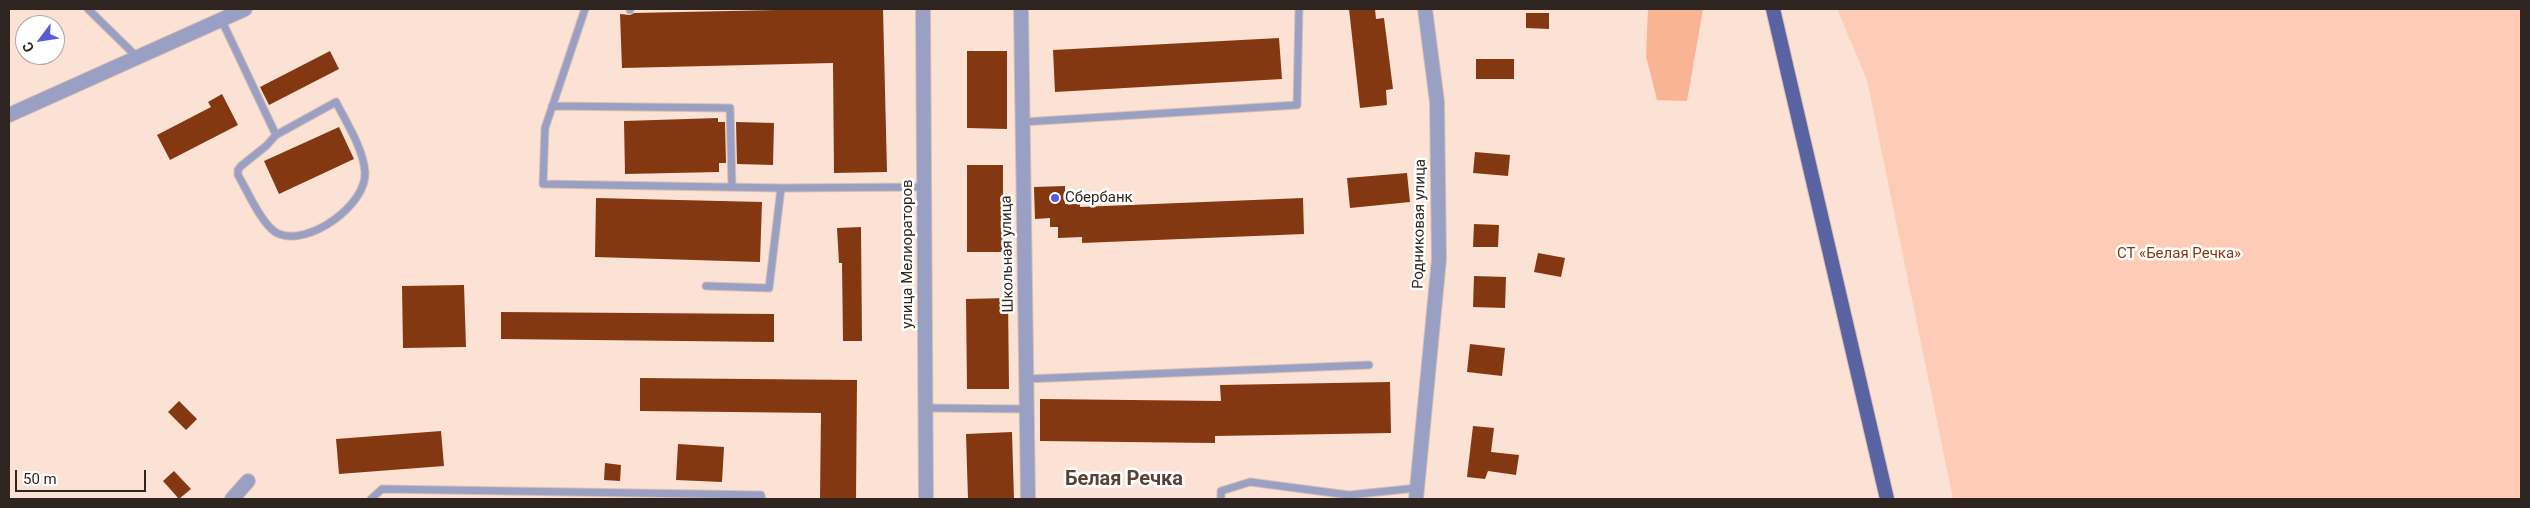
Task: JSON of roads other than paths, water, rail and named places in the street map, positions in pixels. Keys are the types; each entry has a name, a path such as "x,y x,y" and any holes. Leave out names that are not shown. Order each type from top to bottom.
{"main road":[{"path":"1772,9 1886,499"}],"street":[{"path":"9,115 244,9"},
{"name":"улица Мелиораторов","path":"923,9 926,499"},
{"name":"Школьная улица","path":"1021,9 1028,499"},
{"name":"Родниковая улица","path":"1417,494 1439,259 1437,102 1426,9"},
{"path":"232,499 248,481"}],"lane":[{"path":"88,9 137,57"},
{"path":"586,9 544,128 543,184 781,188 924,187"},
{"path":"1023,122 1297,105 1299,9"},
{"path":"221,20 276,135"},
{"path":"336,102 363,158 364,182 360,195 338,217 308,234 290,237 278,234 268,227 238,175 238,170 241,166 276,135 336,102"},
{"path":"552,106 730,108 732,187"},
{"path":"706,286 768,288 781,188"},
{"path":"1026,379 1369,365"},
{"path":"925,408 1026,409"},
{"path":"1221,499 1221,491 1250,482 1350,495 1417,494"},
{"path":"371,499 382,489 761,495 762,499"},
{"path":"467,490 468,499"}],"place":[{"name":"Сбербанк","path":"1055,198"}],"district":[{"name":"Белая Речка","path":"1124,480"}],"park label":[{"name":"СТ «Белая Речка»","path":"2179,254"}]}
